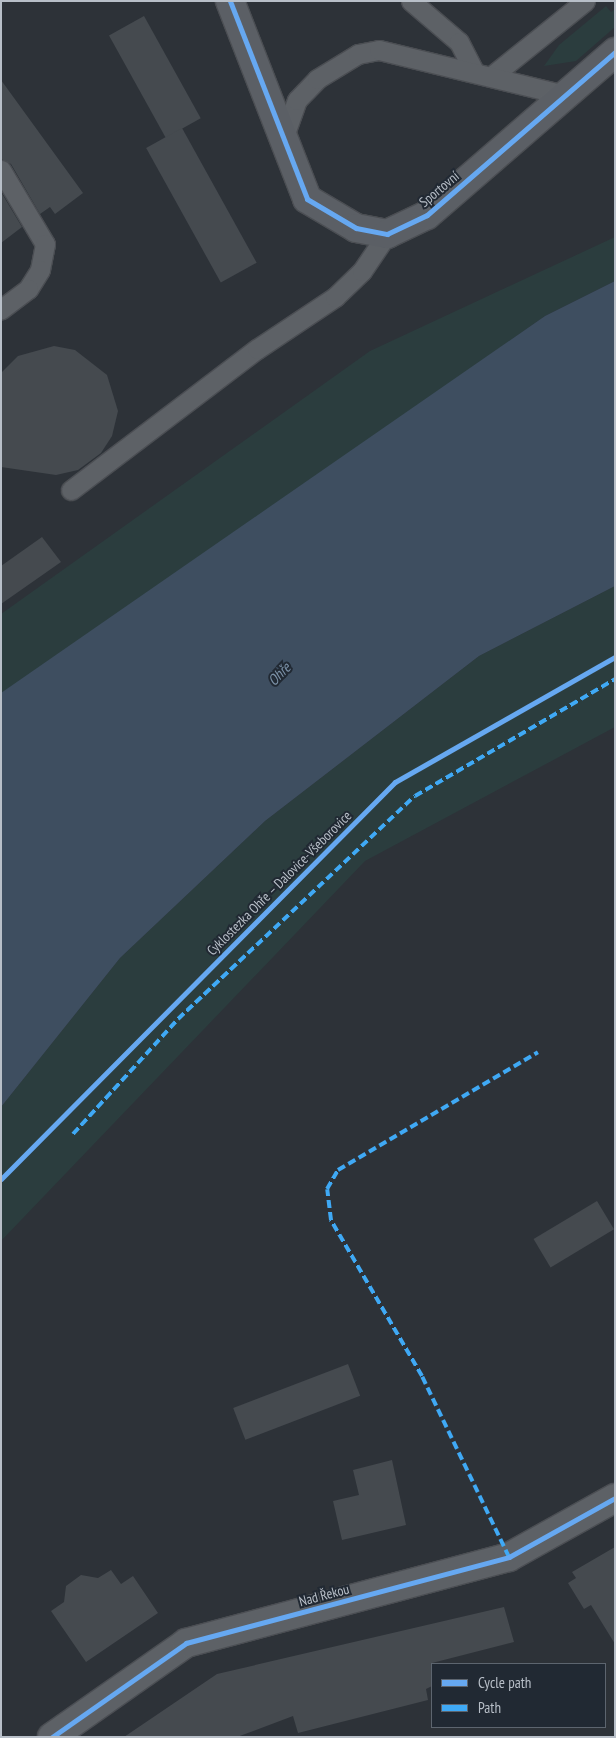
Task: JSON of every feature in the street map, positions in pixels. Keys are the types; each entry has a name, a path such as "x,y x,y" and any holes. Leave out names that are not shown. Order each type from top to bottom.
{"street":[{"path":"230,1 254,53 283,139 307,199 356,228 387,234"},
{"name":"Sportovní","path":"387,234 426,215 615,52"},
{"name":"Nad Řekou","path":"52,1737 186,1643 509,1557 615,1498"}],"lane":[{"path":"493,75 585,1"},
{"path":"413,2 459,42 473,70"},
{"path":"283,139 297,100 317,79 358,54 379,50 473,70 565,95"},
{"path":"1,170 46,244 40,270 28,288 1,309"},
{"path":"71,490 257,349 335,297 362,271 387,234"}],"shaded area":[{"path":"606,6 611,12 615,9 615,27 576,61 544,66 559,45"},
{"path":"615,237 615,281 545,316 1,700 1,614 370,351"},
{"path":"615,586 615,727 365,861 1,1241 1,1107 120,958 265,821 479,656"}],"water":[{"name":"Ohře","path":"615,281 615,586 479,656 265,821 120,958 1,1107 1,693 545,316"}],"building":[{"path":"144,16 201,118 166,138 109,35"},
{"path":"1,80 83,193 55,214 50,207 40,214 11,164 1,159"},
{"path":"182,128 257,263 221,283 146,148"},
{"path":"1,192 22,227 1,243"},
{"path":"54,346 75,350 107,375 118,411 112,436 101,453 78,470 56,475 1,467 1,373 18,356"},
{"path":"42,537 61,562 1,604 1,566"},
{"path":"597,1201 614,1229 551,1267 534,1239"},
{"path":"348,1364 360,1396 245,1440 233,1408"},
{"path":"392,1460 406,1525 342,1540 333,1501 359,1495 353,1470"},
{"path":"615,1547 615,1644 591,1605 584,1609 568,1583 576,1578 572,1572"},
{"path":"111,1570 121,1584 133,1576 158,1613 86,1662 51,1611 64,1602 66,1586 81,1575 98,1578"},
{"path":"504,1607 514,1642 431,1663 431,1686 426,1689 428,1700 298,1733 293,1716 237,1737 124,1737 217,1674"}],"marked path":[{"path":"73,1134 178,1019 415,796 615,679"},
{"path":"509,1557 422,1376 331,1220 327,1189 338,1170 538,1052"}],"cycle path":[{"path":"230,1 307,199 356,228 387,234 427,215 615,52"},
{"name":"Cyklostezka Ohře – Dalovice-Všeborovice","path":"1,1179 395,782 615,657"},
{"path":"52,1737 186,1643 509,1557 615,1498"}]}
